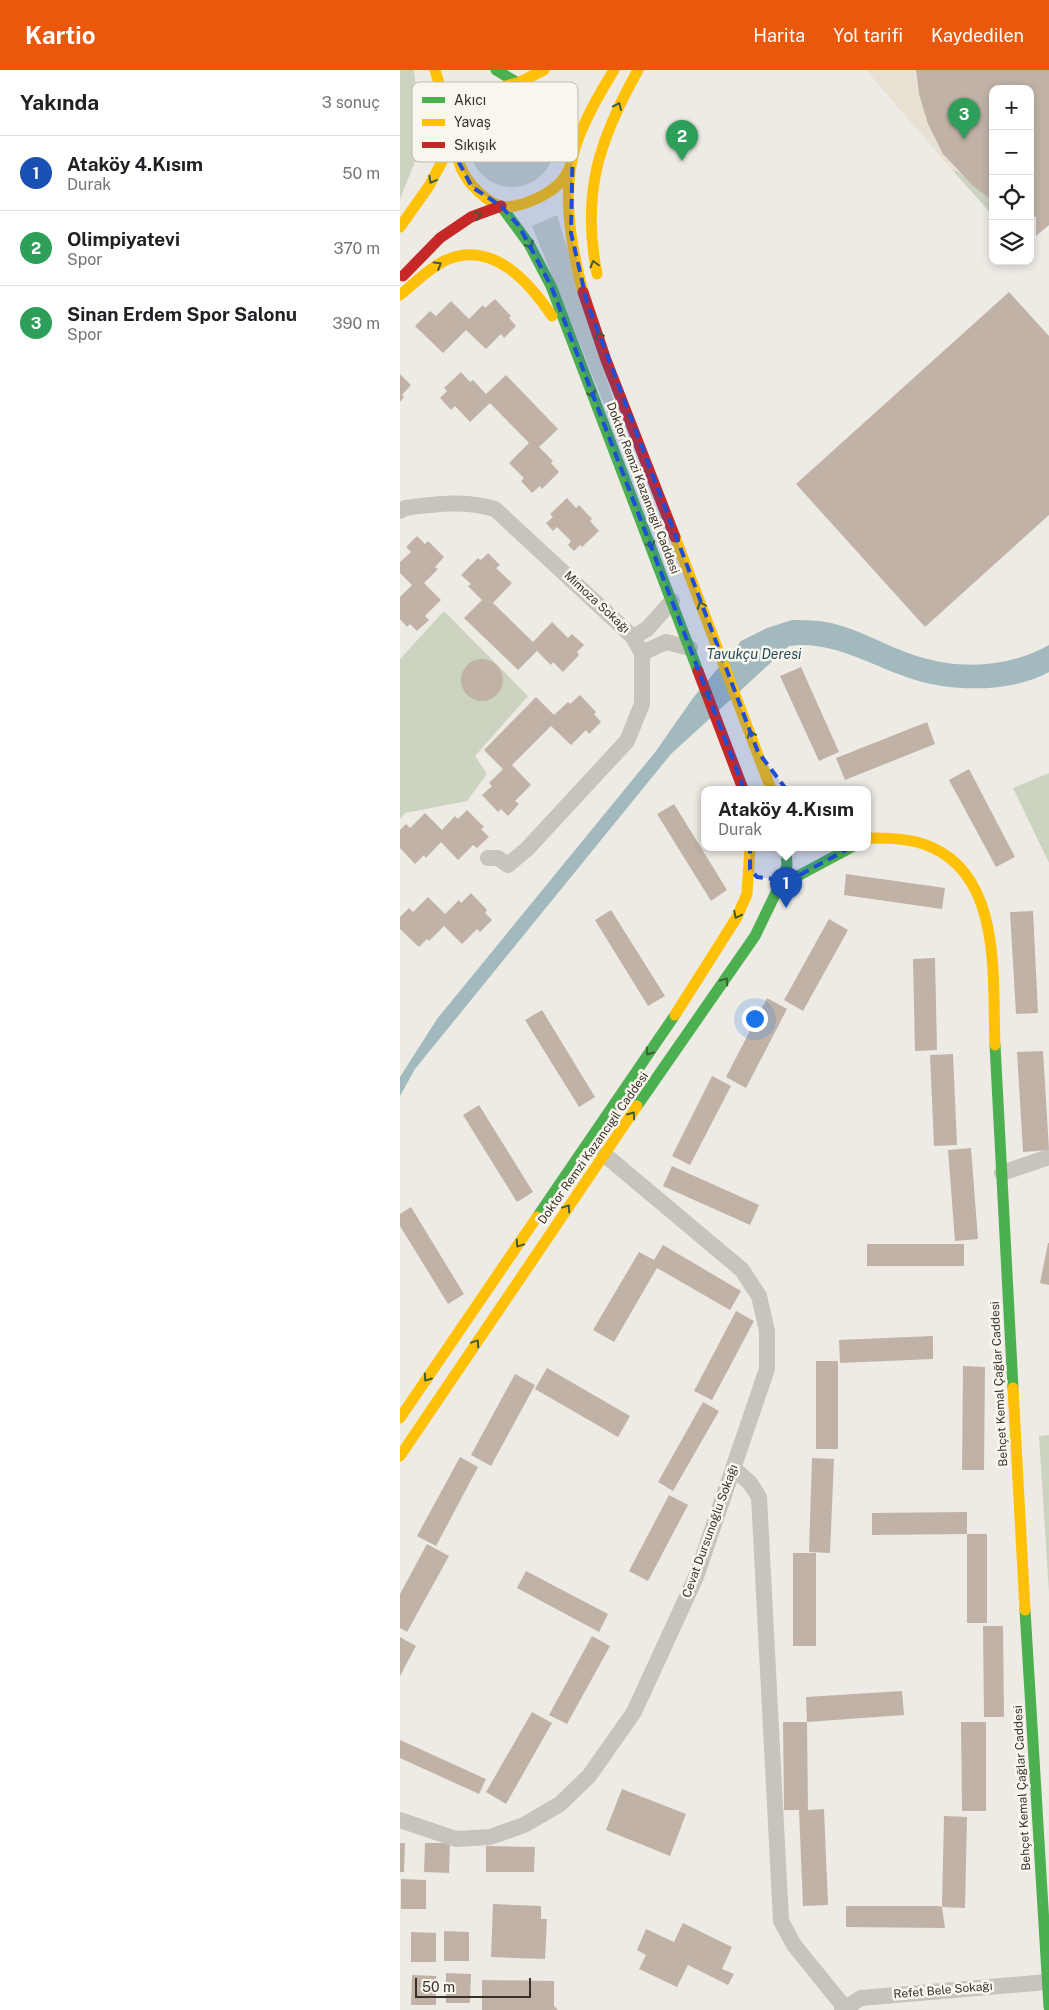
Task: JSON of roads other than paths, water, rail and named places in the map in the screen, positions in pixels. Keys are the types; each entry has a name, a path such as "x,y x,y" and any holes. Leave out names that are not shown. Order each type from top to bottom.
{"main road":[{"path":"435,70 439,82"},
{"path":"496,70 516,82"},
{"path":"520,82 544,70"},
{"path":"578,144 591,111 614,70"},
{"path":"601,290 591,252 589,229 591,188 609,127 620,101 638,70"},
{"path":"400,227 430,186 442,162"},
{"path":"457,162 461,173 472,188 501,206"},
{"path":"400,278 440,238 471,217 501,206 522,204 556,189 567,174 571,162"},
{"name":"Doktor Remzi Kazancıgil Caddesi","path":"573,162 570,217 574,254 587,302 758,752"},
{"name":"Doktor Remzi Kazancıgil Caddesi","path":"501,206 519,226 532,247 551,286 742,786"},
{"path":"400,295 443,261 460,256 494,259 525,278 574,349"},
{"path":"618,356 628,413"},
{"path":"758,752 771,786"},
{"path":"758,752 781,786"},
{"name":"Behçet Kemal Çağlar Caddesi","path":"871,838 893,838 934,847 960,864 976,889 989,928 1049,2007"},
{"name":"Doktor Remzi Kazancıgil Caddesi","path":"400,1418 703,974 737,917 747,894 750,851"},
{"name":"Doktor Remzi Kazancıgil Caddesi","path":"400,1456 755,936 782,880 787,865 786,851"},
{"path":"750,869 765,879 782,880 796,877 845,851"}],"street":[{"name":"Mimoza Sokağı","path":"400,511 405,508 451,502 475,503 495,509 633,637 642,653 642,704 627,741 527,849 508,866 498,858 488,858"},
{"path":"633,637 647,629 672,601"},
{"path":"642,653 666,642 692,654"},
{"name":"Cevat Dursunoğlu Sokağı","path":"400,1820 456,1839 490,1838 524,1825 560,1804 589,1776 634,1712 696,1577 766,1369 767,1331 759,1296 742,1270 605,1154"},
{"path":"1002,1173 1049,1157"},
{"path":"733,1468 750,1483 759,1497 781,1921 794,1945 844,2009"},
{"name":"Refet Bele Sokağı","path":"844,2009 862,1998 1047,1982"}],"water":[{"name":"Tavukçu Deresi","path":"792,620 832,623 907,653 953,664 969,665 1002,662 1018,658 1049,645 1049,672 1017,684 1000,687 963,688 912,679 836,650 805,645 789,646 671,754 415,1069 400,1096 400,1077 437,1019 656,751 693,698 741,641 767,628"}],"place":[{"name":"Sinan Erdem Spor Salonu","path":"964,139"},
{"name":"Olimpiyatevi","path":"682,161"},
{"name":"Ataköy 4.Kısım","path":"786,908"}]}
